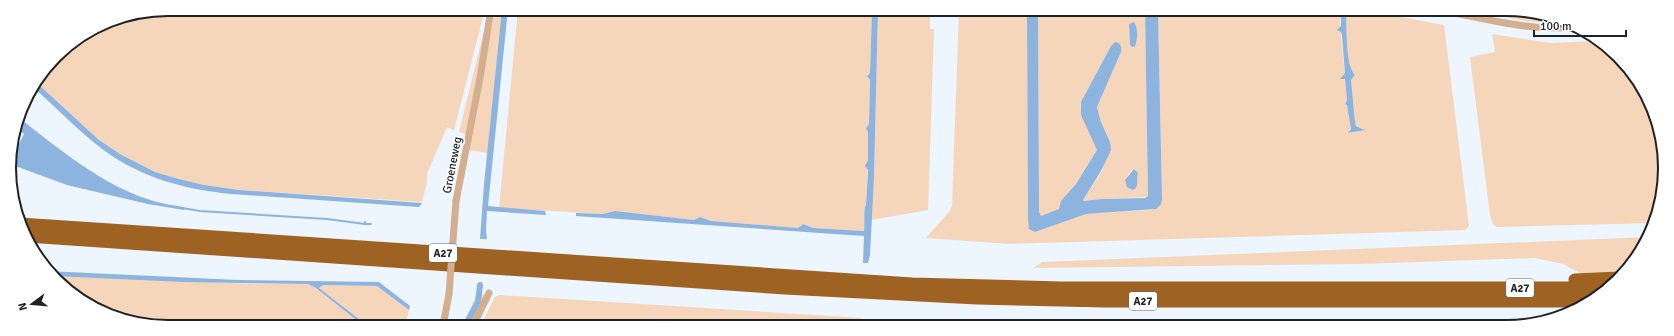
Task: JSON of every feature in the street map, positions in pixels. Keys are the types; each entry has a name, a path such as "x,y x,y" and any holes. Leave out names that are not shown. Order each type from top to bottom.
{"highway":[{"name":"A27","path":"27,224 912,284 1061,288 1600,288"},
{"name":"A27","path":"33,236 785,288 970,298 1112,301 1580,301"},
{"name":"A27","path":"1432,288 1609,279"},
{"name":"A27","path":"1567,301 1577,302"}],"street":[{"name":"Groeneweg","path":"445,320 449,294 456,201 480,78 490,16"},
{"path":"1472,16 1544,28 1563,27"},
{"path":"476,320 489,293"}],"shaded area":[{"path":"158,16 483,16 454,130 447,127 427,174 427,182 422,202 239,190 204,185 155,172 120,154 99,140 40,86 47,75 75,47 92,36 119,24"},
{"path":"494,16 501,16 488,153 468,150"},
{"path":"517,16 872,16 870,73 867,76 870,80 869,124 866,128 868,131 868,160 866,164 868,174 864,231 813,228 803,224 798,228 711,221 700,217 694,220 615,211 603,214 499,208"},
{"path":"878,16 930,16 930,29 934,29 928,210 871,220 874,177"},
{"path":"959,16 1027,16 1028,220 1035,232 1086,214 1151,210 1162,199 1158,16 1341,16 1340,28 1345,73 1341,79 1345,79 1347,100 1345,104 1347,105 1351,123 1349,133 1364,129 1356,126 1355,122 1351,80 1355,75 1352,70 1348,54 1346,16 1395,16 1444,25 1469,226 1465,230 1010,244 926,238 949,212 952,206"},
{"path":"1038,16 1145,16 1148,196 1083,200 1102,171 1110,142 1101,122 1097,107 1121,52 1111,46 1081,102 1082,116 1096,144 1097,150 1076,184 1060,204 1060,209 1041,216 1039,215","holes":["1129,24 1137,31 1137,42 1130,45","1132,170 1137,181 1135,189 1131,190 1126,178"]},
{"path":"1499,16 1526,17 1551,23 1526,21"},
{"path":"486,27 466,134 459,132"},
{"path":"1492,34 1550,43 1589,41 1599,47 1627,75 1638,92 1650,119 1657,148 1657,188 1653,207 1647,223 1496,227 1493,224 1490,215 1470,57 1495,52"},
{"path":"1641,237 1627,261 1616,272 1582,274 1563,264 1535,258 1360,264 1033,268 1042,262"},
{"path":"62,276 256,284 308,284 316,288 357,320 148,319 119,312 92,300 75,289"},
{"path":"323,285 377,286 409,310 406,320 360,320 319,288"},
{"path":"477,293 486,295 474,320 465,320"},
{"path":"499,295 861,318 861,320 483,320 495,297"},
{"path":"866,319 886,320 866,320"}],"water":[{"path":"501,16 507,16 488,206 545,211 546,215 487,211 487,239 480,239 484,184"},
{"path":"872,16 878,16 874,177 870,255 868,263 863,263 864,236 576,216 576,213 603,214 615,211 694,220 700,217 711,221 798,228 803,224 813,228 864,231 868,174 868,170 865,166 868,160 868,132 866,128 869,124 870,80 867,76 870,73"},
{"path":"1027,16 1038,16 1039,212 1041,216 1059,209 1061,201 1076,184 1097,150 1081,115 1081,102 1111,46 1115,42 1119,43 1121,46 1121,52 1097,107 1101,122 1110,142 1111,150 1101,171 1083,200 1145,198 1148,196 1145,16 1158,16 1161,204 1156,209 1086,214 1035,232 1029,229"},
{"path":"1341,16 1346,16 1348,54 1352,70 1355,75 1351,80 1355,122 1356,126 1365,130 1348,133 1351,129 1347,105 1345,104 1347,100 1345,79 1340,79 1345,73 1342,36 1341,32 1337,30 1341,26"},
{"path":"1134,22 1137,30 1137,37 1135,46 1133,47 1130,45 1129,24"},
{"path":"40,86 99,140 120,154 155,172 204,185 239,190 422,203 419,207 232,194 182,186 134,169 95,144 37,91"},
{"path":"23,121 67,155 102,178 138,196 157,202 184,207 184,210 148,204 67,185 16,166 17,148 24,134 21,131"},
{"path":"1134,169 1138,173 1136,187 1132,190 1127,187 1125,180"},
{"path":"57,271 238,280 379,282 410,306 409,310 377,286 323,285 319,288 360,320 356,320 316,288 308,284 183,282 62,276"}],"waterway":[{"path":"182,208 200,211 327,219 365,224 365,222"},
{"path":"365,224 371,224"},
{"path":"468,320 478,302 480,285"}]}
